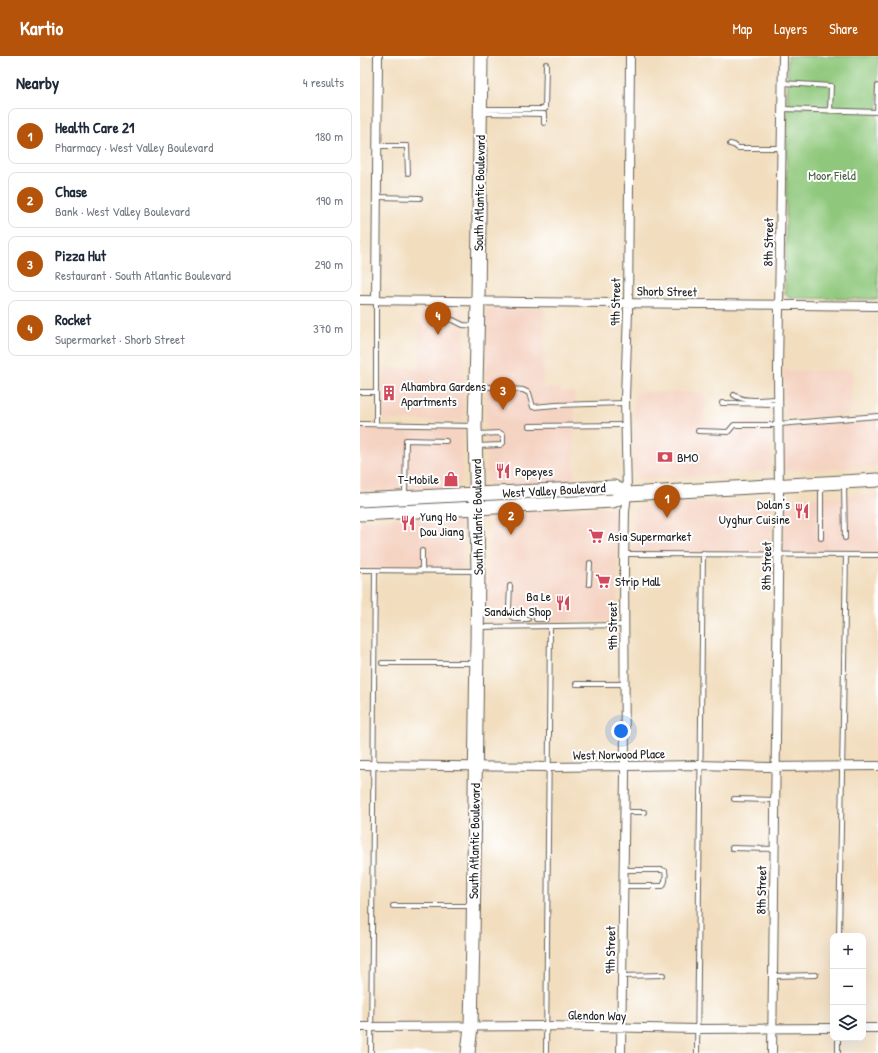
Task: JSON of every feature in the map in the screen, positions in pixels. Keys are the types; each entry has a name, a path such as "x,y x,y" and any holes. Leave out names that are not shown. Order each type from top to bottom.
{"main road":[{"name":"South Atlantic Boulevard","path":"471,1026 478,571 476,386 481,56"},
{"name":"West Valley Boulevard","path":"360,514 613,501 627,494 878,480"},
{"name":"West Valley Boulevard","path":"360,500 614,487 627,494"},
{"path":"468,1053 471,1026"},
{"path":"471,1026 476,1042 477,1053"}],"street":[{"path":"376,300 378,56"},
{"name":"9th Street","path":"621,1053 625,766 624,625 627,494 625,403 628,303 630,56"},
{"name":"8th Street","path":"772,1053 778,554 779,305 783,56"},
{"name":"Shorb Street","path":"360,300 878,306"},
{"name":"West Norwood Place","path":"360,765 550,767 700,765 878,766"},
{"name":"Glendon Way","path":"360,1027 546,1026 697,1029 830,1028"},
{"path":"866,1028 878,1028"}],"lane":[{"path":"480,111 545,109 546,64"},
{"path":"783,83 831,86 830,111"},
{"path":"782,109 878,112 878,86"},
{"path":"480,111 544,114 544,123"},
{"path":"730,144 738,148 782,148"},
{"path":"377,146 407,146 408,173"},
{"path":"377,197 420,198"},
{"path":"376,300 376,424"},
{"path":"432,301 434,316 453,320 463,325 478,326"},
{"path":"476,386 523,390 529,392 533,408 556,405 625,403"},
{"path":"360,392 376,392"},
{"path":"734,395 738,398 778,401"},
{"path":"722,403 778,401"},
{"path":"698,431 728,432 734,425 779,424 801,421 878,416"},
{"path":"360,424 376,424 476,435 500,434 503,435 503,442 500,445 476,435"},
{"path":"529,426 625,425"},
{"path":"406,497 406,440 446,441"},
{"path":"844,482 845,538"},
{"path":"820,538 821,484"},
{"path":"422,551 422,570"},
{"path":"697,1053 703,553"},
{"path":"625,554 703,553 878,555"},
{"path":"840,933 841,766 846,555"},
{"path":"589,584 590,563"},
{"path":"360,570 478,571"},
{"path":"371,1053 375,570"},
{"path":"510,586 509,609 512,617 516,619 528,619"},
{"path":"536,619 547,619"},
{"path":"476,627 624,625"},
{"path":"546,1053 550,767 550,627"},
{"path":"382,663 476,663"},
{"path":"576,684 625,684"},
{"path":"734,799 774,800"},
{"path":"624,812 644,812"},
{"path":"732,848 774,849"},
{"path":"623,870 662,870 665,871 666,876 663,886 623,886"},
{"path":"393,906 474,906"},
{"path":"622,976 663,976"},
{"path":"772,976 816,976"},
{"path":"838,1041 838,1053"}],"shaded area":[{"path":"420,307 456,308 461,310 464,315 464,421 382,420 382,368 419,367"},
{"path":"491,308 544,308 543,388 561,389 561,392 575,392 574,482 495,486 489,484 486,480 486,311"},
{"path":"784,370 853,370 850,414 784,418"},
{"path":"634,392 706,392 705,420 772,421 770,467 766,472 640,479 636,477 634,473"},
{"path":"852,420 878,420 878,466 789,471 783,468 783,426"},
{"path":"360,427 463,429 462,476 459,485 453,488 360,492"},
{"path":"878,494 878,553 783,552 785,504 790,498"},
{"path":"767,500 772,505 771,553 633,552 634,511 638,506"},
{"path":"613,507 617,511 617,621 487,621 490,520 496,514"},
{"path":"460,517 463,523 462,568 360,568 360,521"}],"green space":[{"name":"Moor Field","path":"788,56 878,56 878,299 791,298 785,294"}],"place":[{"name":"Rocket","path":"438,335"},
{"name":"Alhambra Gardens Apartments","path":"389,393"},
{"name":"Pizza Hut","path":"503,410"},
{"name":"BMO","path":"665,457"},
{"name":"Popeyes","path":"503,471"},
{"name":"T-Mobile","path":"451,479"},
{"name":"Dolan's Uyghur Cuisine","path":"802,511"},
{"name":"Health Care 21","path":"667,518"},
{"name":"Yung Ho Dou Jiang","path":"408,523"},
{"name":"Chase","path":"511,535"},
{"name":"Asia Supermarket","path":"596,536"},
{"name":"Strip Mall","path":"603,581"},
{"name":"Ba Le Sandwich Shop","path":"563,603"}]}
